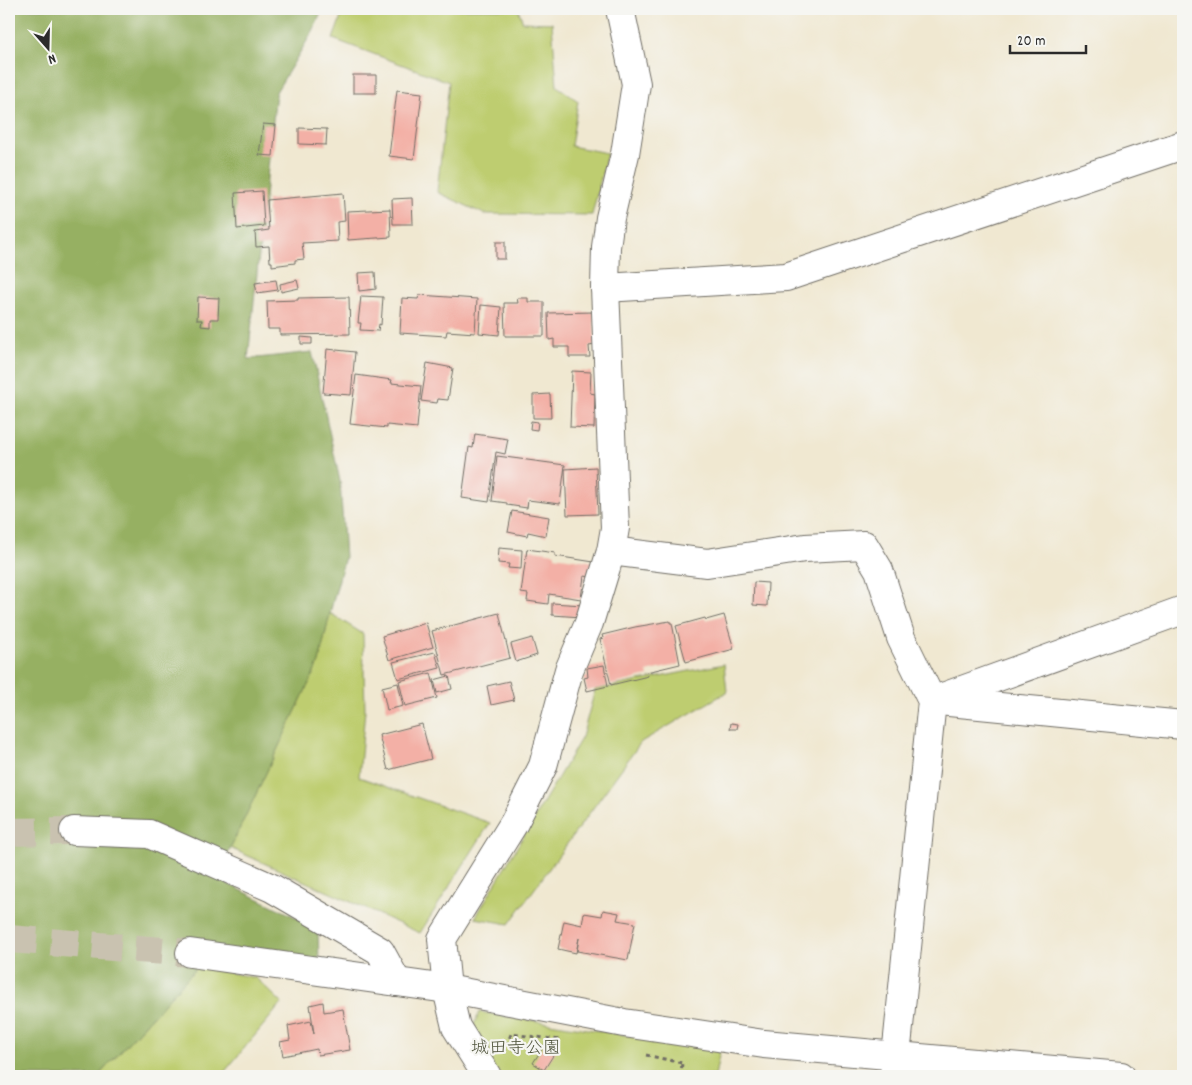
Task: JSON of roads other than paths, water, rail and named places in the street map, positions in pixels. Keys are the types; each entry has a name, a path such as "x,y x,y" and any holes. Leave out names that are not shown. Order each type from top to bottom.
{"street":[{"path":"495,1067 456,1027 447,989 442,939 514,823 543,766 569,670 589,622 611,551 615,528 605,288 606,247 625,154 636,84 620,9"},
{"path":"605,288 786,277 1183,145"},
{"path":"611,551 707,563 805,548 864,545 879,570 901,638 932,701 895,1066"},
{"path":"932,701 1183,610"},
{"path":"932,701 1183,725"},
{"path":"74,831 149,834 272,888 380,952 397,982"},
{"path":"190,953 447,989 624,1023 895,1066 1121,1076"}],"tunnel":[{"path":"9,832 74,831"},
{"path":"9,939 190,953"}],"park label":[{"name":"城田寺公園","path":"516,1047"}]}
